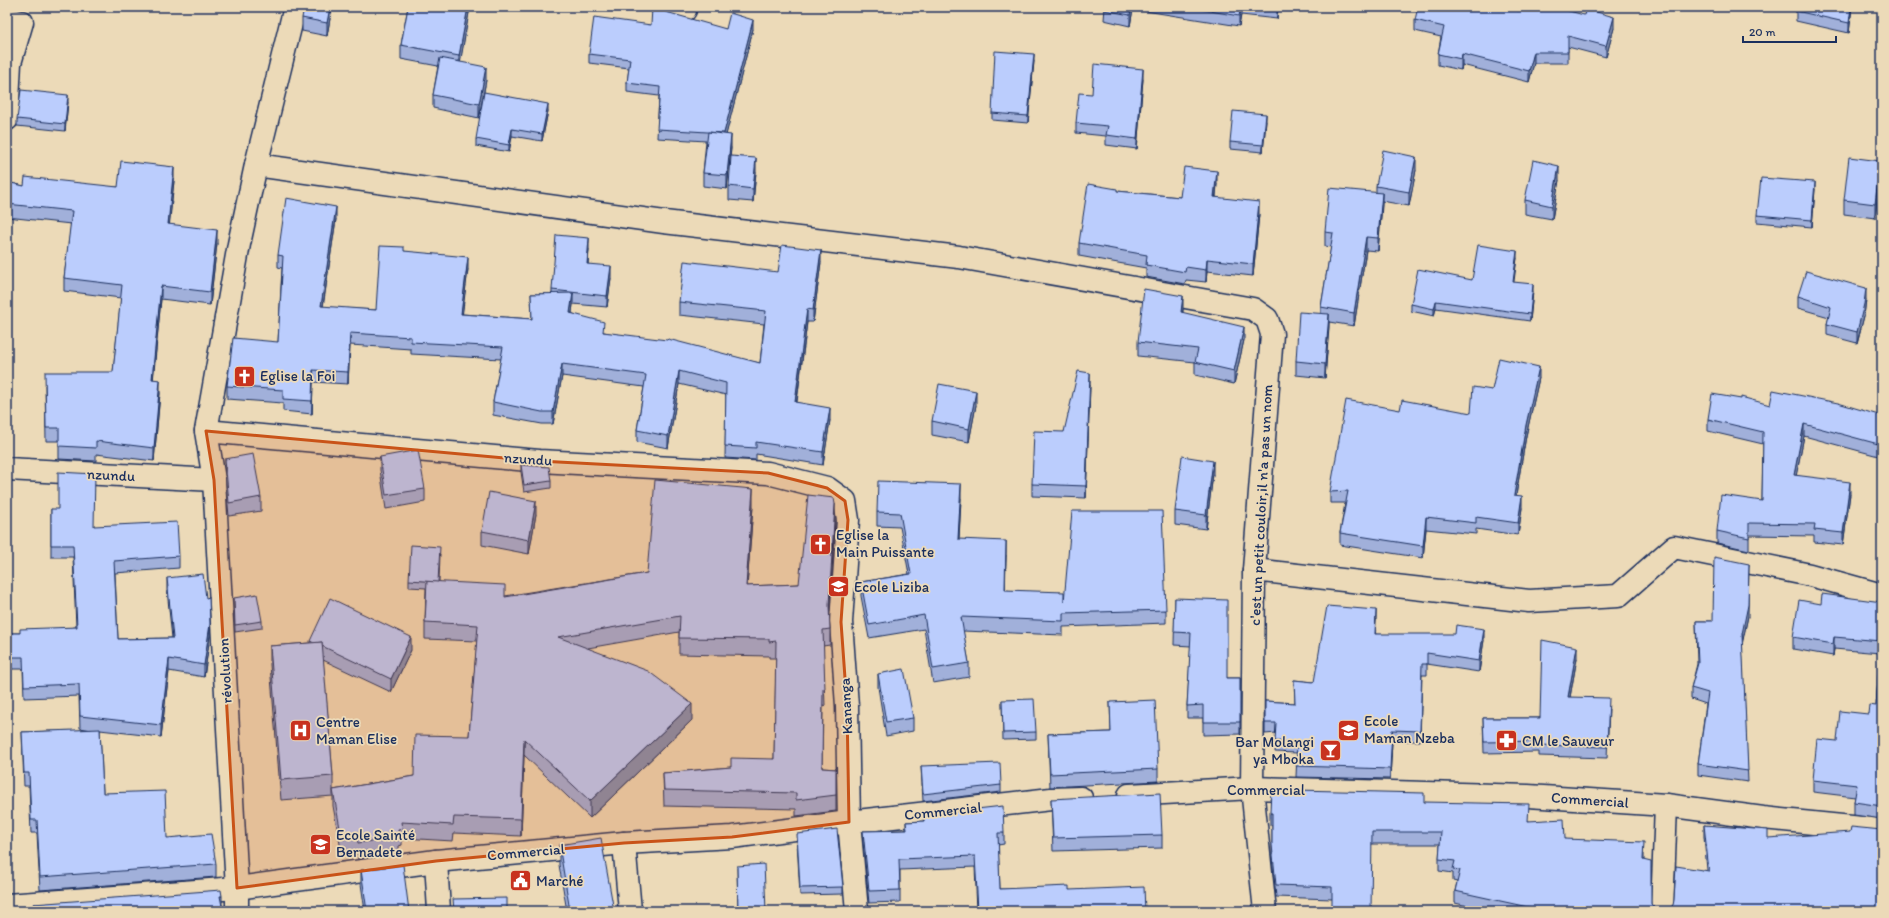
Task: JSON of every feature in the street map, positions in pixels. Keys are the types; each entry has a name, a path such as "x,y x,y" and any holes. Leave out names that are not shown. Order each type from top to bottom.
{"street":[{"name":"révolution","path":"237,911 237,888 214,480 206,431 239,244 256,165 294,7"},
{"path":"7,119 10,62 15,20"},
{"name":"c'est un petit couloir,il n'a pas un nom","path":"256,165 664,222 959,257 1253,309 1267,319 1272,334 1254,570 1252,788 1265,911"},
{"name":"nzundu","path":"206,431 539,461 768,473 827,488 845,501"},
{"name":"nzundu","path":"7,469 214,480"},
{"name":"Kananga","path":"845,501 848,520 840,622 847,706 849,822 857,911"},
{"path":"1254,570 1529,601 1618,596 1674,547 1810,574 1882,595"},
{"name":"Commercial","path":"7,905 237,888 436,861 624,843 732,837 1051,799 1252,788 1528,796 1666,806 1763,818 1882,830"},
{"path":"1662,911 1666,806"},
{"path":"624,843 630,911"},
{"path":"436,861 438,911"}],"highlighted area":[{"path":"206,431 539,461 768,473 827,488 845,501 848,520 841,622 847,706 849,822 732,837 624,843 436,861 237,888 214,480"}],"building":[{"path":"304,7 330,7 327,23 302,18"},
{"path":"408,7 468,7 459,56 401,45"},
{"path":"1105,7 1131,7 1130,15 1104,10"},
{"path":"1187,7 1241,7 1239,16"},
{"path":"1418,7 1503,7 1519,11 1519,7 1554,7 1584,15 1586,9 1614,17 1606,46 1568,36 1568,52 1534,52 1529,71 1462,54 1461,59 1438,54 1444,27 1415,20"},
{"path":"1796,7 1851,7 1849,23 1796,11"},
{"path":"652,8 726,29 730,13 753,20 724,133 657,129 660,87 627,83 630,59 589,54 594,17 651,25"},
{"path":"995,51 1034,54 1028,116 992,113"},
{"path":"440,58 486,67 479,104 433,95"},
{"path":"1094,64 1143,69 1137,139 1106,135 1108,126 1076,123 1079,93 1092,94"},
{"path":"21,90 68,95 65,124 17,119"},
{"path":"484,92 548,104 542,134 512,129 509,145 476,139"},
{"path":"1233,111 1266,114 1263,145 1230,142"},
{"path":"708,132 731,135 727,175 703,173"},
{"path":"1383,150 1416,157 1409,192 1376,186"},
{"path":"731,156 756,158 753,189 729,186"},
{"path":"1849,157 1880,161 1875,204 1844,200"},
{"path":"1533,160 1559,166 1552,206 1525,200"},
{"path":"121,161 174,167 168,224 217,230 210,292 161,286 152,379 160,380 154,448 96,441 96,448 59,446 59,428 46,428 45,372 113,372 122,285 64,278 72,211 7,204 7,182 24,186 25,177 118,187"},
{"path":"1184,167 1217,171 1214,197 1259,202 1253,264 1207,259 1206,270 1186,267 1185,272 1146,265 1147,255 1079,243 1088,184 1117,189 1117,191 1180,197"},
{"path":"1761,178 1815,182 1812,220 1757,215"},
{"path":"1329,188 1382,193 1378,238 1366,237 1354,313 1321,307 1333,233 1325,232"},
{"path":"286,198 336,207 321,306 376,310 380,246 404,247 404,251 468,257 461,314 532,319 531,294 573,293 570,313 604,322 603,332 668,339 760,363 766,311 679,302 684,261 778,272 782,245 821,250 813,310 807,309 795,402 830,408 823,452 756,442 756,448 725,446 726,383 679,371 668,436 637,430 646,375 562,364 553,412 542,412 493,402 503,347 411,342 411,337 350,333 348,372 313,370 312,401 283,399 283,390 227,386 233,338 278,342 283,256 278,255"},
{"path":"556,235 589,238 587,264 611,266 607,296 552,290"},
{"path":"1478,245 1517,251 1513,282 1533,284 1530,314 1436,301 1434,309 1411,304 1418,269 1472,280"},
{"path":"1806,271 1866,288 1864,304 1857,332 1827,324 1831,307 1798,296"},
{"path":"1144,289 1183,296 1181,312 1244,327 1234,371 1195,362 1198,349 1138,342"},
{"path":"1299,312 1329,314 1325,364 1296,361"},
{"path":"1499,358 1539,367 1526,425 1514,495 1522,496 1518,523 1476,517 1476,523 1426,517 1423,546 1340,533 1348,491 1330,492 1346,400 1400,410 1402,400 1471,413 1473,387 1492,390"},
{"path":"1078,371 1090,373 1086,486 1032,484 1034,431 1064,432"},
{"path":"939,384 976,391 969,429 932,421"},
{"path":"1773,390 1838,403 1882,416 1882,445 1804,424 1794,475 1850,482 1843,533 1814,530 1815,524 1749,523 1749,538 1717,531 1721,495 1762,501 1763,432 1708,419 1712,394 1741,399 1741,397 1770,405"},
{"path":"418,450 425,489 386,495 380,457"},
{"path":"253,454 261,497 229,503 225,459"},
{"path":"1182,456 1213,461 1206,515 1175,511"},
{"path":"521,465 549,467 551,481 524,485"},
{"path":"58,472 95,474 94,526 177,522 179,556 114,561 118,639 173,638 167,578 203,574 206,598 209,597 210,624 204,665 169,659 161,725 80,716 79,684 24,686 23,657 7,657 7,633 20,633 20,629 77,627 73,545 51,545 51,509 58,509"},
{"path":"655,480 753,489 746,586 799,584 808,495 834,498 835,504 829,605 830,629 823,630 825,689 823,689 822,768 836,769 836,795 796,800 796,793 664,790 663,773 731,767 731,758 774,759 776,641 769,642 769,639 679,638 680,616 558,637 648,671 692,704 590,801 524,739 521,819 454,817 453,825 401,822 402,829 398,830 399,837 358,843 357,837 342,839 333,790 414,776 415,735 469,736 478,625 425,622 427,581 505,585 505,597 647,573"},
{"path":"878,481 961,484 958,539 1006,541 1005,590 1064,592 1064,602 1072,511 1162,511 1166,610 1063,613 1063,621 961,617 969,663 933,669 924,615 869,625 861,582 911,574 900,513 877,512"},
{"path":"489,492 536,501 529,540 482,531"},
{"path":"411,545 440,547 438,582 409,580"},
{"path":"1714,557 1749,564 1748,605 1742,634 1748,771 1698,764 1708,693 1691,688 1698,663 1696,621 1713,621"},
{"path":"257,594 262,621 235,625 234,598"},
{"path":"1822,594 1882,602 1882,806 1854,802 1857,785 1813,780 1817,739 1837,741 1840,711 1868,714 1869,705 1876,706 1881,641 1834,637 1833,644 1793,637 1799,600 1821,604"},
{"path":"330,598 411,637 391,679 322,646 322,642 314,643 310,641"},
{"path":"1175,598 1227,600 1227,678 1240,678 1240,722 1203,722 1203,705 1187,706 1191,633 1174,632"},
{"path":"1327,606 1376,610 1375,634 1455,634 1456,625 1484,629 1479,661 1427,653 1427,664 1422,664 1420,731 1392,730 1390,769 1296,766 1297,742 1275,741 1276,723 1265,723 1265,701 1295,703 1294,680 1314,682"},
{"path":"1542,640 1577,647 1568,697 1609,698 1607,747 1539,745 1539,741 1484,742 1483,718 1540,718"},
{"name":"Centre Maman Elise","path":"322,642 333,776 281,780 270,646"},
{"path":"904,669 913,718 886,722 878,674"},
{"path":"1034,699 1036,732 1003,733 1002,700"},
{"path":"1155,700 1158,769 1050,774 1048,734 1111,732 1110,702"},
{"path":"100,729 103,793 165,791 167,838 211,834 216,864 40,877 37,820 31,820 29,773 24,773 22,732"},
{"path":"1000,763 1001,785 923,794 921,766"},
{"path":"1271,789 1296,791 1424,793 1424,802 1529,804 1528,821 1564,819 1565,839 1644,842 1643,860 1651,862 1651,904 1656,910 1661,911 1546,911 1455,891 1460,870 1453,869 1455,861 1439,859 1441,832 1372,832 1371,911 1332,911 1332,887 1276,885 1272,845 1272,813 1270,813"},
{"path":"1160,793 1162,835 1053,838 1051,799"},
{"path":"1003,806 1004,833 998,833 1000,889 1069,886 1069,890 1144,887 1145,911 978,911 975,856 899,859 900,890 869,891 863,831 907,830 906,822 924,821 924,815"},
{"path":"1704,825 1768,830 1768,838 1850,832 1851,827 1882,830 1882,911 1663,911 1668,910 1673,905 1676,866 1709,871"},
{"path":"837,829 843,887 800,888 797,834"},
{"path":"601,838 614,911 570,911 559,845"},
{"path":"764,864 766,911 738,911 737,866"},
{"path":"403,865 409,911 367,911 361,870"},
{"path":"221,890 222,896 220,896 223,911 34,911 33,904"},
{"path":"507,898 507,911 454,911 453,899"}],"place":[{"name":"Eglise la Foi","path":"245,376"},
{"name":"Eglise la Main Puissante","path":"821,544"},
{"name":"Ecole Liziba","path":"838,587"},
{"name":"Ecole Maman Nzeba","path":"1349,730"},
{"name":"Centre Maman Elise","path":"301,731"},
{"name":"CM le Sauveur","path":"1506,741"},
{"name":"Bar Molangi ya Mboka","path":"1330,751"},
{"name":"Ecole Sainté Bernadete","path":"321,844"},
{"name":"Marché","path":"520,881"}]}
